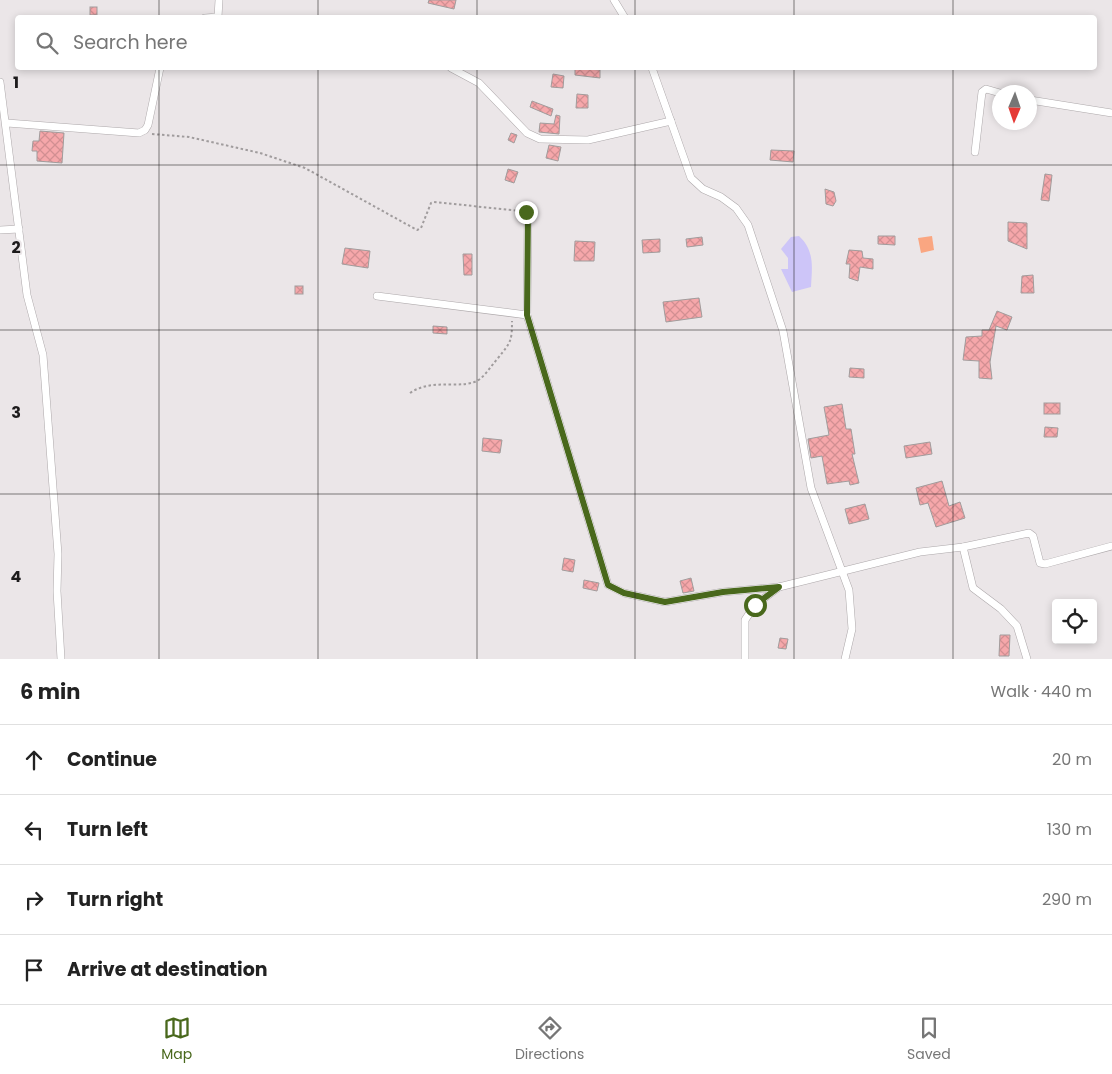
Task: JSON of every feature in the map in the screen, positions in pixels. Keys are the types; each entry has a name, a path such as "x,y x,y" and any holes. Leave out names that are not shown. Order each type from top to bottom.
{"street":[{"path":"219,0 220,15"},
{"path":"614,0 623,15"},
{"path":"7,123 139,133 145,130 148,125 160,70"},
{"path":"455,70 479,83 527,133 540,139 588,140 671,121"},
{"path":"653,70 691,178 703,189 721,197 736,208 748,225 782,331 810,488 849,590 852,629 845,659"},
{"path":"0,82 7,123 27,295 43,355 58,554 57,591 61,659"},
{"path":"975,152 982,92 986,90 992,91"},
{"path":"1037,101 1112,113"},
{"path":"528,214 527,315 608,585 624,593 665,602 723,592 779,587 920,552 963,547 1029,533 1033,536 1040,563 1046,564 1112,546"},
{"path":"0,230 20,229"},
{"path":"377,296 527,315"},
{"path":"963,547 973,588 1001,609 1017,626 1027,659"},
{"path":"745,659 745,620 755,605 779,587"}],"path":[{"path":"139,133 189,137 260,153 305,168 417,230 421,228 434,202 526,212 528,214"},
{"path":"410,393 420,386 478,380 512,340 512,314"}],"shaded area":[{"path":"799,236 808,247 810,253 812,266 811,287 792,292 781,269 788,269 788,258 781,249 791,237"},
{"path":"932,236 934,250 921,253 918,238"}],"building":[{"path":"429,0 456,0 454,9 428,3"},
{"path":"90,7 97,7 97,15 90,15"},
{"path":"575,70 600,70 600,78 575,75"},
{"path":"553,74 564,76 563,88 551,87"},
{"path":"577,94 588,95 588,108 576,108"},
{"path":"532,101 553,109 551,116 530,107"},
{"path":"556,115 560,116 559,134 539,132 540,123 554,124"},
{"path":"40,131 64,133 62,163 37,161 37,151 32,151 33,141 39,141"},
{"path":"511,133 517,135 514,143 508,140"},
{"path":"549,145 561,147 558,161 546,158"},
{"path":"771,150 794,151 793,162 770,160"},
{"path":"508,169 518,172 514,183 505,180"},
{"path":"1045,174 1052,175 1049,201 1041,200"},
{"path":"825,189 834,192 836,201 833,206 826,204"},
{"path":"1008,222 1027,223 1027,249 1008,241"},
{"path":"878,236 895,236 895,245 878,244"},
{"path":"702,237 703,245 687,247 686,239"},
{"path":"660,239 660,252 643,253 642,240"},
{"path":"575,241 595,242 594,261 574,261"},
{"path":"345,248 370,251 368,268 342,264"},
{"path":"849,250 862,251 863,258 873,259 873,269 860,267 858,281 849,278 850,264 846,264"},
{"path":"463,254 472,254 472,275 464,275"},
{"path":"1033,275 1034,293 1021,293 1022,276"},
{"path":"295,286 303,286 303,294 295,294"},
{"path":"699,298 702,317 666,322 663,302"},
{"path":"997,311 1012,317 1007,330 996,326 990,362 992,379 979,378 979,361 963,360 966,337 982,336 982,330 989,330"},
{"path":"433,326 447,327 447,334 433,333"},
{"path":"850,368 864,369 864,378 849,377"},
{"path":"1044,403 1060,403 1060,414 1044,414"},
{"path":"842,404 846,429 851,429 855,454 852,454 859,483 850,485 849,481 827,484 822,456 811,458 808,439 829,435 824,407"},
{"path":"1045,427 1058,428 1057,437 1044,437"},
{"path":"483,438 502,440 500,453 482,451"},
{"path":"930,442 932,454 906,458 904,446"},
{"path":"942,481 949,506 960,502 965,518 936,527 928,503 920,505 916,488"},
{"path":"865,504 869,519 849,524 845,509"},
{"path":"564,558 575,560 573,572 562,570"},
{"path":"691,578 694,591 683,593 680,581"},
{"path":"584,580 599,583 597,591 583,588"},
{"path":"1000,635 1010,635 1009,656 999,656"},
{"path":"780,638 788,639 786,649 778,648"}],"route":[{"path":"526,212 528,214 526,242 527,315 608,585 624,593 665,602 723,592 779,587 755,605"}]}
